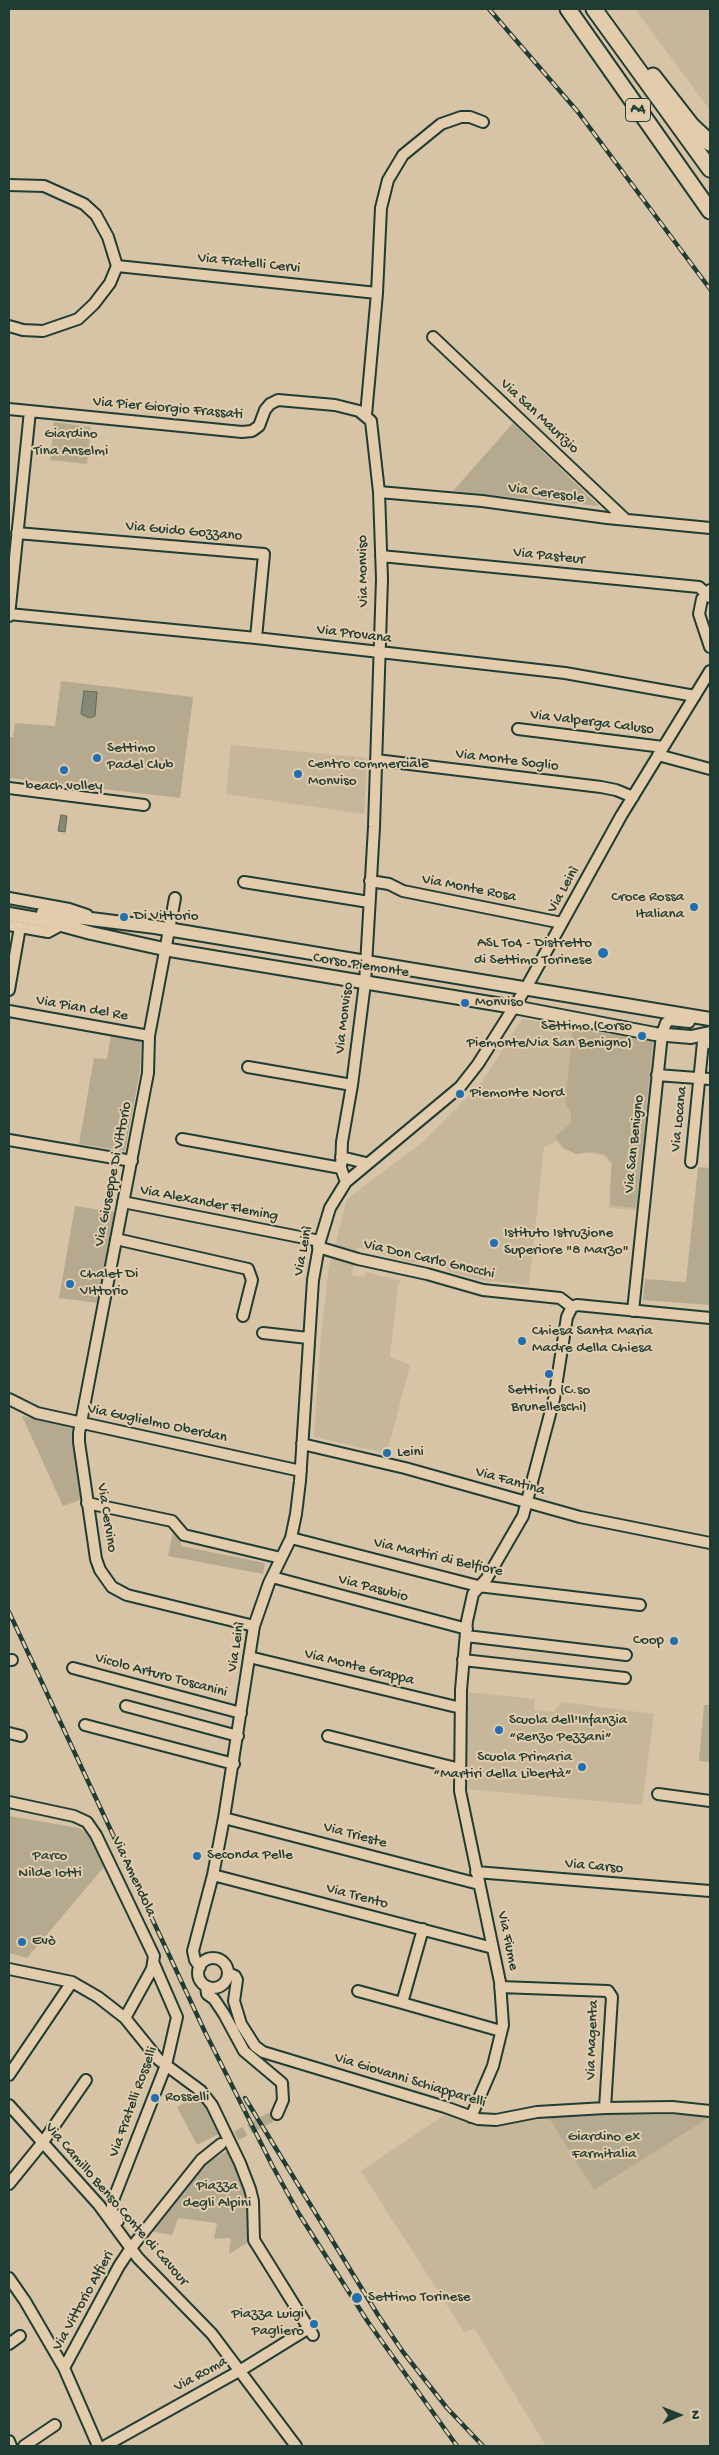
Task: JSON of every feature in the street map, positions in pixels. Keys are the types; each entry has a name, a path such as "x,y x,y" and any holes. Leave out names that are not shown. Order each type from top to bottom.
{"highway":[{"name":"A4","path":"568,9 710,211"},
{"name":"A4","path":"595,9 710,169"},
{"path":"595,9 692,126 710,143"},
{"path":"585,33 710,220"}],"main road":[{"name":"Corso Piemonte","path":"9,907 168,929 708,1019"},
{"name":"Corso Piemonte","path":"9,914 164,949 514,1007 662,1034 691,1037 710,1033"}],"street":[{"name":"Via Monviso","path":"346,1182 341,1168 341,1157 365,983 376,760 381,556 372,424 366,415 378,293 380,208 388,180 403,155 441,124 470,117 483,122"},
{"path":"9,185 44,186 84,204 96,215 108,237 117,266 110,283 94,304 78,319 43,331 23,330 9,326"},
{"name":"Via Fratelli Cervi","path":"117,266 378,293"},
{"name":"Via San Maurizio","path":"433,337 625,518"},
{"name":"Via Pier Giorgio Frassati","path":"9,409 242,432 252,431 259,426 270,404 278,400 335,405 366,415"},
{"path":"9,615 15,529 30,411"},
{"name":"Via Ceresole","path":"378,492 482,501 710,528"},
{"name":"Via Guido Gozzano","path":"15,529 264,554 256,638"},
{"name":"Via Pasteur","path":"381,556 699,587 709,593"},
{"path":"709,593 699,605 701,622 710,647"},
{"name":"Via Provana","path":"9,615 256,638 565,673 695,696"},
{"path":"701,622 710,630"},
{"name":"Via Leinì","path":"204,1963 196,1947 213,1875 234,1764 254,1626 272,1576 291,1538 301,1470 308,1338 319,1244 330,1208 346,1182 366,1163 460,1086 478,1064 526,988 632,797 695,696 709,670"},
{"name":"Via Valperga Caluso","path":"518,729 661,751 710,769"},
{"name":"Via Monte Soglio","path":"376,760 601,787 616,790 632,797"},
{"path":"9,788 144,805"},
{"name":"Via Monte Rosa","path":"370,881 389,884 403,891 562,923"},
{"path":"244,882 369,902"},
{"name":"Corso Piemonte","path":"9,898 69,909 100,920"},
{"name":"Via Giuseppe Di Vittorio","path":"81,1423 148,1073 149,1036 175,898"},
{"path":"9,925 48,932 61,925"},
{"path":"9,990 20,927"},
{"name":"Via Pian del Re","path":"9,1011 149,1036"},
{"path":"662,1034 666,1023 670,1020 697,1023 708,1019"},
{"name":"Via San Benigno","path":"633,1311 662,1034"},
{"name":"Via Locana","path":"690,1162 703,1042 710,1043"},
{"path":"248,1067 352,1086"},
{"name":"Via Locana","path":"657,1074 710,1080"},
{"path":"182,1138 341,1168"},
{"path":"9,1140 132,1160"},
{"path":"341,1157 366,1163"},
{"name":"Via Alexander Fleming","path":"123,1202 319,1244"},
{"path":"116,1239 248,1269 252,1280 243,1316"},
{"name":"Via Don Carlo Gnocchi","path":"319,1244 482,1290 560,1298 572,1307 577,1305 710,1318"},
{"name":"Via Fiume","path":"471,2117 493,2066 501,2031 500,1987 460,1791 461,1708 466,1632 473,1594 478,1586 487,1578 523,1516 554,1399 567,1317 572,1307"},
{"path":"263,1333 308,1338"},
{"name":"Via Guglielmo Oberdan","path":"9,1399 37,1413 301,1470"},
{"name":"Via Cervino","path":"81,1423 79,1442 96,1558 100,1570 112,1587 127,1595 254,1626"},
{"name":"Via Fantina","path":"302,1444 405,1468 580,1517 710,1543"},
{"path":"87,1502 172,1520 184,1535 282,1558"},
{"name":"Via Martiri di Belfiore","path":"291,1538 478,1586 640,1605"},
{"name":"Via Pasubio","path":"272,1576 466,1632 626,1655"},
{"name":"Via Monte Grappa","path":"250,1657 461,1708"},
{"path":"463,1660 625,1678"},
{"name":"Vicolo Arturo Toscanini","path":"72,1668 242,1713"},
{"path":"126,1706 238,1736"},
{"path":"85,1725 234,1764"},
{"path":"9,1733 21,1736"},
{"path":"328,1736 460,1769"},
{"path":"658,1794 710,1801"},
{"name":"Via Amendola","path":"9,1802 74,1816 87,1822 96,1835 154,1956 154,1964"},
{"name":"Via Trieste","path":"224,1818 479,1884"},
{"name":"Via Carso","path":"476,1872 710,1891"},
{"name":"Via Trento","path":"213,1875 493,1948"},
{"path":"402,2003 423,1930"},
{"path":"214,1999 228,1973 222,1961 214,1958 204,1963 199,1976 206,1986 207,1994 214,1999 249,2057 282,2083 283,2100 277,2114"},
{"path":"125,2018 154,1964"},
{"name":"Via Fratelli Rosselli","path":"112,2204 166,2064 177,2017 154,1964"},
{"path":"9,1969 72,1982 98,1997 125,2018 159,2060 166,2064"},
{"name":"Via Giovanni Schiapparelli","path":"228,1973 235,1976 237,1980 235,2007 241,2024 255,2046 262,2052 446,2107 471,2117 488,2121 537,2112 605,2108 672,2108 710,2111"},
{"path":"9,2075 72,1982"},
{"path":"206,1986 221,1985 236,1991"},
{"name":"Via Magenta","path":"500,1987 608,1991 612,1997 605,2108"},
{"path":"358,1990 501,2031"},
{"name":"Via Roma","path":"105,2446 311,2331 254,2240 253,2201 250,2189 240,2163 212,2105 201,2092 166,2064"},
{"path":"9,2184 43,2142 86,2080"},
{"name":"Via Camillo Benso Conte di Cavour","path":"9,2105 101,2207 138,2258 212,2334 241,2370 296,2446"},
{"name":"Via Vittorio Alfieri","path":"64,2368 119,2266 131,2248 200,2160 221,2144"},
{"path":"101,2207 112,2204 112,2211 128,2234 131,2248"},
{"path":"9,2278 25,2301 64,2368 98,2446"},
{"path":"9,2344 20,2336"},
{"path":"24,2446 55,2425"},
{"path":"9,2441 11,2446"}],"shaded area":[{"path":"635,9 710,9 710,110"},
{"path":"84,691 97,692 95,716 89,718 81,714"},
{"path":"231,745 367,758 364,814 226,794"},
{"path":"61,815 67,816 65,832 58,831"},
{"path":"522,1019 657,1036 637,1210 609,1208 611,1163 604,1156 590,1153 576,1154 563,1149 556,1141 544,1147 529,1285 480,1280 447,1271 443,1260 425,1257 423,1261 413,1263 357,1247 352,1275 365,1277 365,1272 401,1281 398,1285 390,1357 410,1365 387,1453 314,1437 321,1335 329,1267 347,1199 423,1142 482,1082"},
{"name":"Scuola Primaria “Martiri della Libertà”","path":"467,1692 535,1699 534,1710 554,1712 561,1702 654,1714 642,1805 466,1789"},
{"path":"447,2113 476,2125 547,2115 594,2189 710,2117 710,2446 546,2446 474,2328 465,2333 361,2171"}],"green space":[{"name":"Giardino Tina Anselmi","path":"54,422 91,427 87,464 50,460"},
{"path":"513,423 599,506 453,491"},
{"name":"Settimo Padel Club","path":"61,681 193,697 180,798 9,778 9,737 13,737 15,723 55,726"},
{"path":"573,1029 653,1040 636,1208 610,1205 612,1163 605,1154 589,1152 576,1154 564,1148 555,1137 571,1123 571,1112 565,1103"},
{"path":"111,1036 139,1041 141,1044 140,1071 125,1151 79,1144 94,1058 107,1059"},
{"path":"698,1167 710,1168 709,1305 643,1300 645,1279 686,1282"},
{"path":"75,1206 115,1212 98,1303 59,1298"},
{"path":"22,1416 73,1427 83,1499 63,1506"},
{"path":"174,1527 181,1538 181,1546 265,1563 263,1574 168,1556"},
{"path":"704,1705 710,1705 710,1762 699,1761"},
{"name":"Parco Nilde Iotti","path":"9,1816 79,1828 88,1834 104,1867 27,1958 9,1953"},
{"path":"198,2093 223,2132 197,2145 177,2107"},
{"name":"Giardino ex Farmitalia","path":"547,2115 710,2115 710,2117 594,2190"},
{"name":"Piazza degli Alpini","path":"227,2151 250,2200 250,2241 229,2254 231,2238 214,2239 217,2223 178,2218 172,2235 149,2231 205,2164"}],"tunnel":[{"path":"223,2143 277,2114"}],"railway":[{"path":"489,9 578,112 710,289"},
{"path":"9,1612 205,2032 272,2165 299,2214 368,2322 457,2446"},
{"path":"245,2098 378,2315 403,2352 447,2408 483,2446"}],"place":[{"name":"Settimo Padel Club","path":"97,758"},
{"name":"beach volley","path":"64,770"},
{"name":"Centro commerciale Monviso","path":"298,774"},
{"name":"Croce Rossa Italiana","path":"694,907"},
{"name":"Di Vittorio","path":"124,917"},
{"name":"ASL To4 - Distretto di Settimo Torinese","path":"603,953"},
{"name":"Monviso","path":"465,1003"},
{"name":"Settimo (Corso Piemonte/Via San Benigno)","path":"642,1036"},
{"name":"Piemonte Nord","path":"460,1094"},
{"name":"Istituto Istruzione Superiore \"8 Marzo\"","path":"494,1243"},
{"name":"Chalet Di VIttorio","path":"70,1284"},
{"name":"Chiesa Santa Maria Madre della Chiesa","path":"522,1341"},
{"name":"Settimo (C.so Brunelleschi)","path":"549,1374"},
{"name":"Leini","path":"387,1453"},
{"name":"Coop","path":"674,1641"},
{"name":"Scuola dell'Infanzia “Renzo Pezzani”","path":"499,1730"},
{"name":"Scuola Primaria “Martiri della Libertà”","path":"582,1767"},
{"name":"Seconda Pelle","path":"197,1856"},
{"name":"Evò","path":"22,1942"},
{"name":"Rosselli","path":"155,2098"},
{"name":"Settimo Torinese","path":"357,2298"},
{"name":"Piazza Luigi Pagliero","path":"314,2324"}]}
